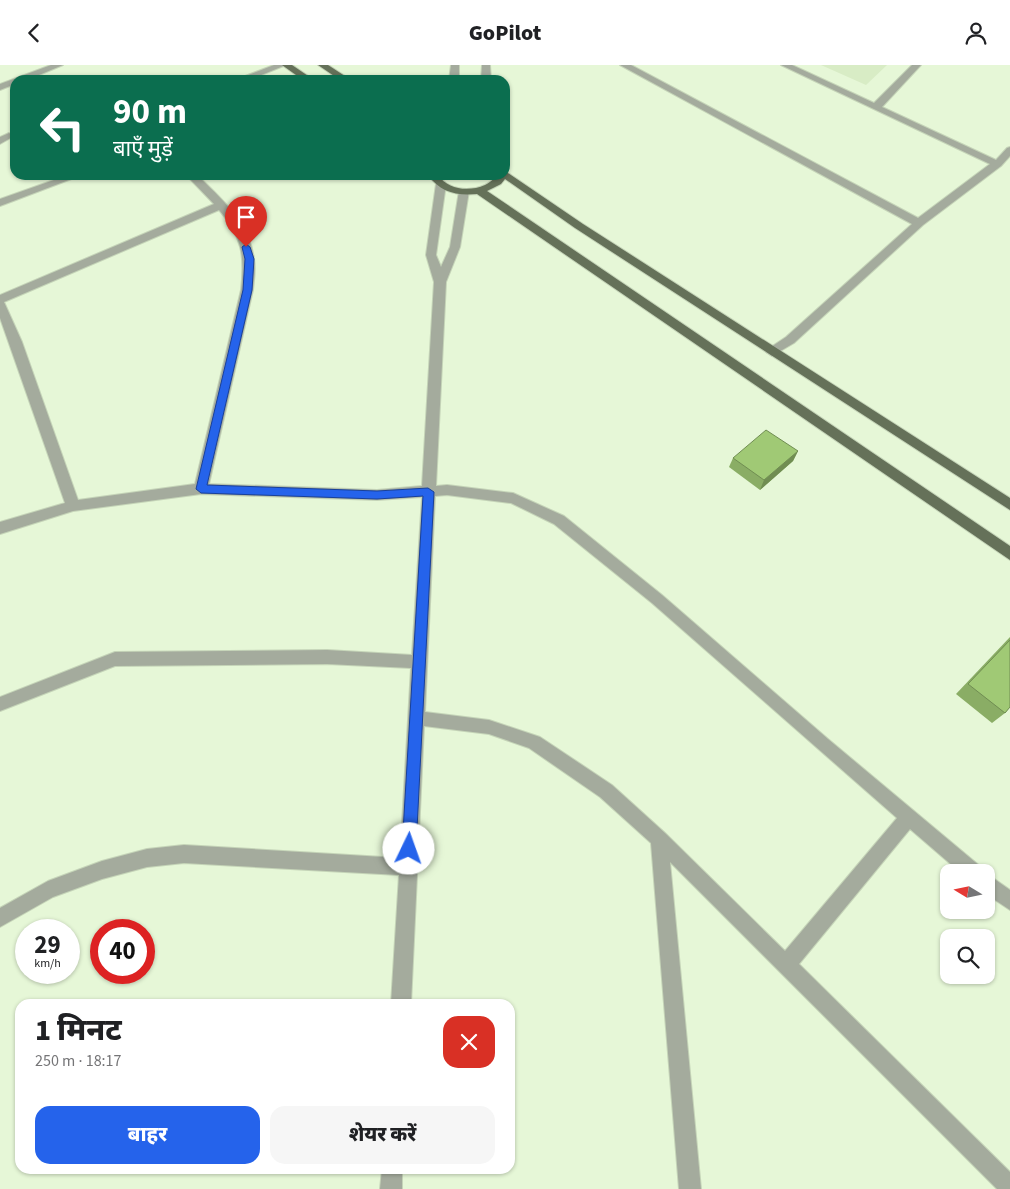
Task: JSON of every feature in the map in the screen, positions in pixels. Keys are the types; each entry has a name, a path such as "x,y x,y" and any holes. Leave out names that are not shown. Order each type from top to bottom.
{"main road":[{"path":"286,65 301,75"},
{"path":"322,65 338,75"},
{"path":"510,178 579,226 1010,505"},
{"path":"437,180 451,189 478,191 490,187 500,180"},
{"path":"478,191 1010,554"}],"street":[{"path":"32,75 59,65"},
{"path":"254,75 282,65"},
{"path":"624,65 642,69 919,223"},
{"path":"785,65 877,106 997,164"},
{"path":"877,106 918,65"},
{"path":"772,352 790,340 919,223 997,164 1010,150"},
{"path":"0,203 63,180"},
{"path":"196,180 221,205 242,234 249,259 247,290 201,489"},
{"path":"440,282 430,255 441,184"},
{"path":"401,999 440,282 455,247 464,191"},
{"path":"0,299 221,205"},
{"path":"0,303 16,342 72,507"},
{"path":"0,528 72,507 201,489 377,495 447,490 513,498 559,520 657,599 822,744 964,864"},
{"path":"0,705 115,659 327,657 419,662"},
{"path":"416,718 489,727 534,742 606,791 659,839 787,964 1010,1187"},
{"path":"787,964 909,817"},
{"path":"659,839 690,1189"},
{"path":"0,918 48,890 102,870 147,858 184,855 408,867"},
{"path":"995,889 1010,901"},
{"path":"391,1189 392,1174"}],"shaded area":[{"path":"821,65 887,65 866,85"}],"building":[{"path":"766,430 798,451 764,480 733,458"},
{"path":"1010,640 1010,707 1005,713 968,684"}],"route":[{"path":"246,247 249,259 247,290 201,489 377,495 428,492 409,849"}]}
